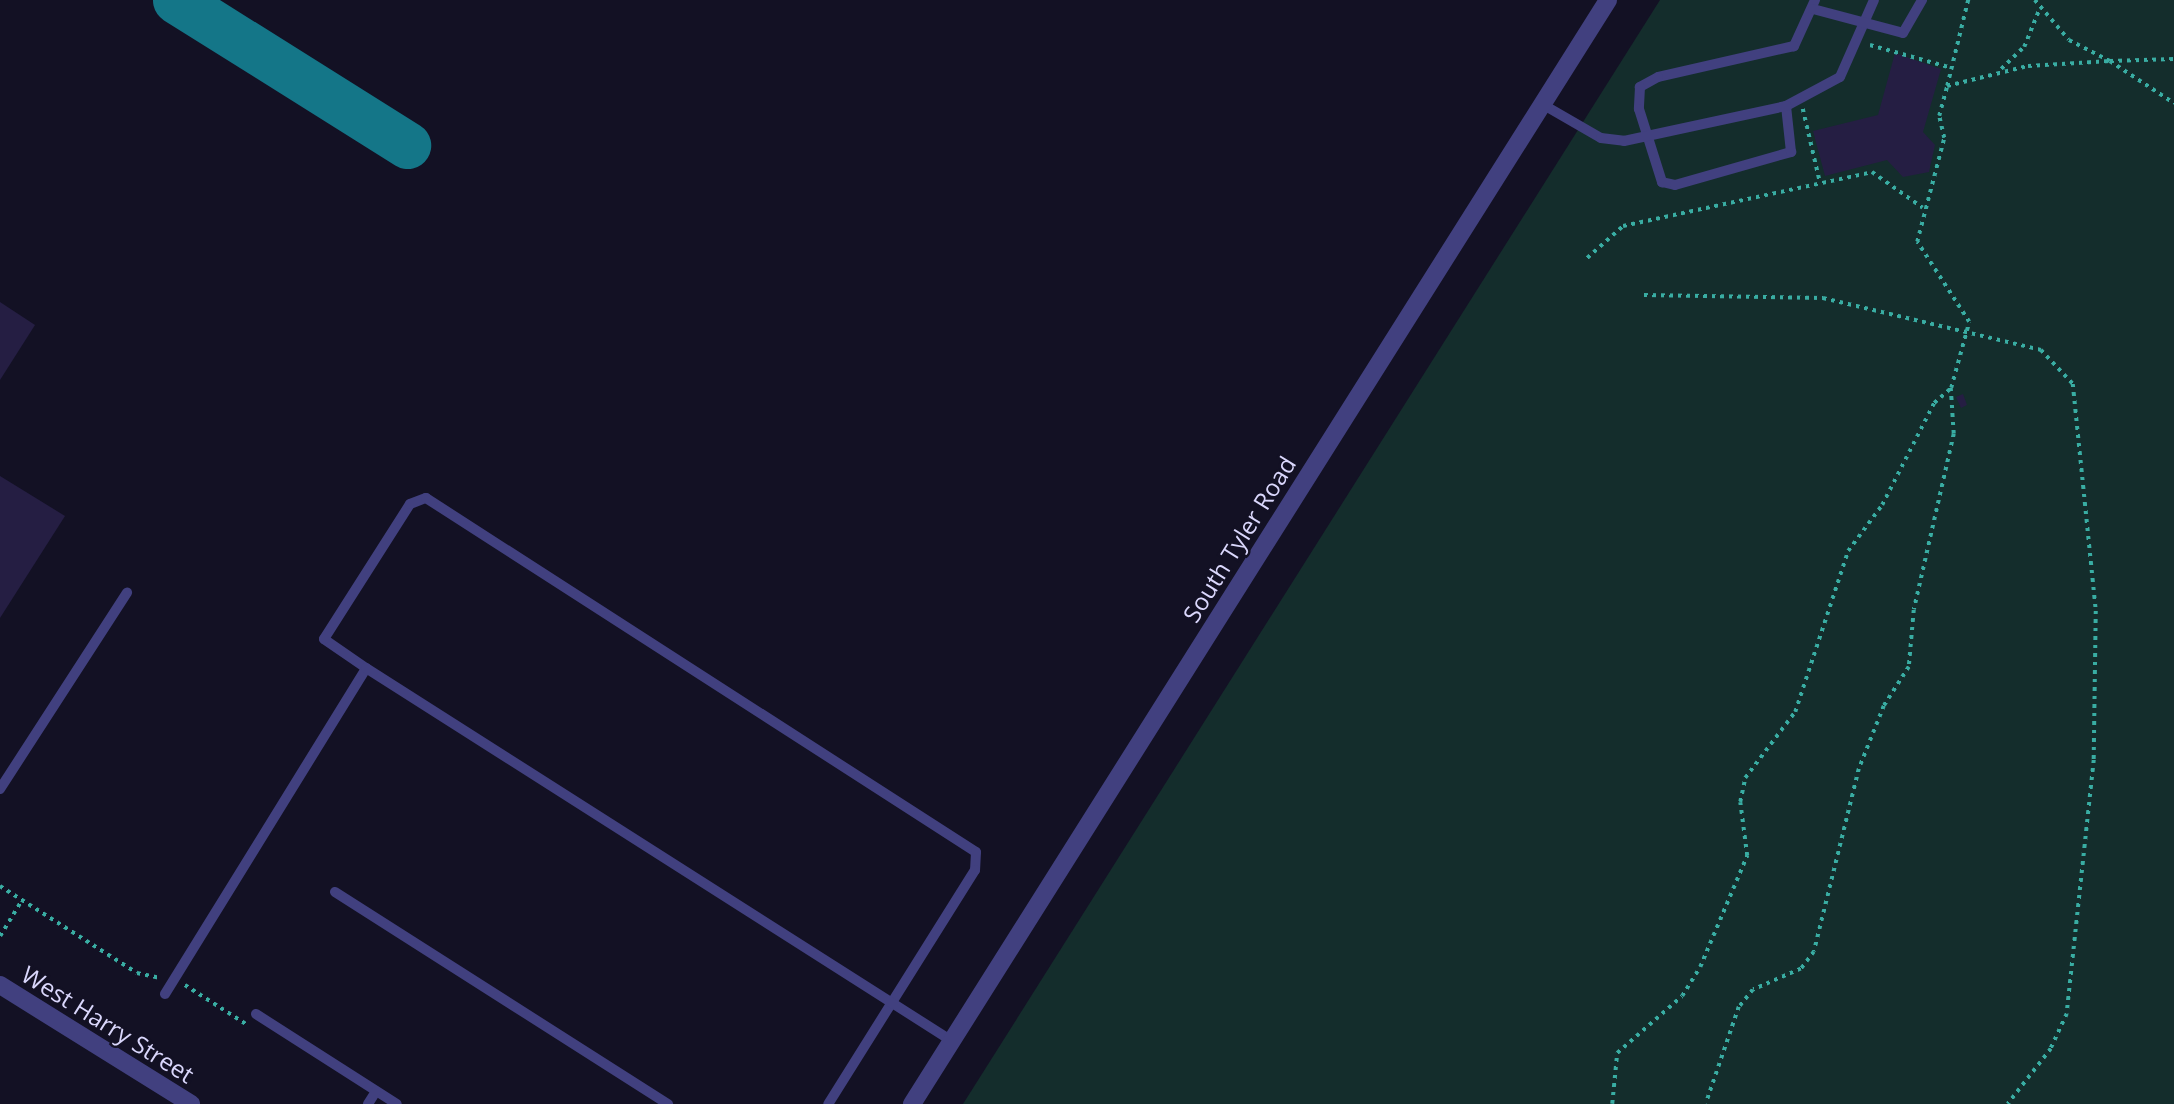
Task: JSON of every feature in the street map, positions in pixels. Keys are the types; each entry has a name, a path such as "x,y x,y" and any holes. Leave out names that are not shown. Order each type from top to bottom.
{"street":[{"name":"South Tyler Road","path":"912,1104 1608,0"},
{"name":"West Harry Street","path":"0,985 191,1104"}],"lane":[{"path":"1542,104 1601,138 1647,137 1786,106 1840,77 1867,23 1874,0"},
{"path":"1786,106 1794,138 1791,152 1781,160 1675,186 1656,173 1639,109 1647,80 1794,46 1814,4 1903,33 1922,0"},
{"path":"828,1104 891,1002 975,870 976,852 426,498 410,504 324,639 366,668 891,1002 952,1041"},
{"path":"0,789 127,593"},
{"path":"165,994 366,668"},
{"path":"335,892 668,1104"},
{"path":"256,1014 397,1104"},
{"path":"368,1104 376,1091"}],"path":[{"path":"1706,1104 1739,1007 1753,990 1801,969 1814,952 1859,769 1884,706 1909,667 1914,610 1954,434 1951,388 1971,334 1969,322 1917,242 1923,208 1944,138 1939,116 1968,0"},
{"path":"2035,0 2039,9 2068,40 2110,61 2174,103"},
{"path":"1996,72 2024,47 2039,9"},
{"path":"1858,41 1952,68"},
{"path":"1947,86 1996,72 2110,61 2174,59"},
{"path":"1801,99 1820,182"},
{"path":"1587,258 1623,226 1872,172 1923,208"},
{"path":"1644,295 1795,294 2041,350 2073,384 2096,611 2094,761 2067,1014 2051,1049 2008,1104"},
{"path":"1612,1104 1617,1053 1682,996 1700,967 1747,856 1740,802 1745,778 1795,712 1848,551 1882,505 1934,403 1951,388"},
{"path":"0,886 137,973 173,981 252,1028"},
{"path":"0,936 22,900"}],"green space":[{"path":"1660,0 2174,0 2174,1104 963,1104"}],"building":[{"path":"1895,53 1941,69 1923,132 1935,145 1929,172 1903,177 1887,160 1825,176 1813,131 1878,115"},
{"path":"0,302 35,325 0,380"},
{"path":"1963,394 1967,405 1961,408 1956,397"},
{"path":"0,476 65,516 0,618"}],"taxiway":[{"path":"176,0 407,145"}]}
